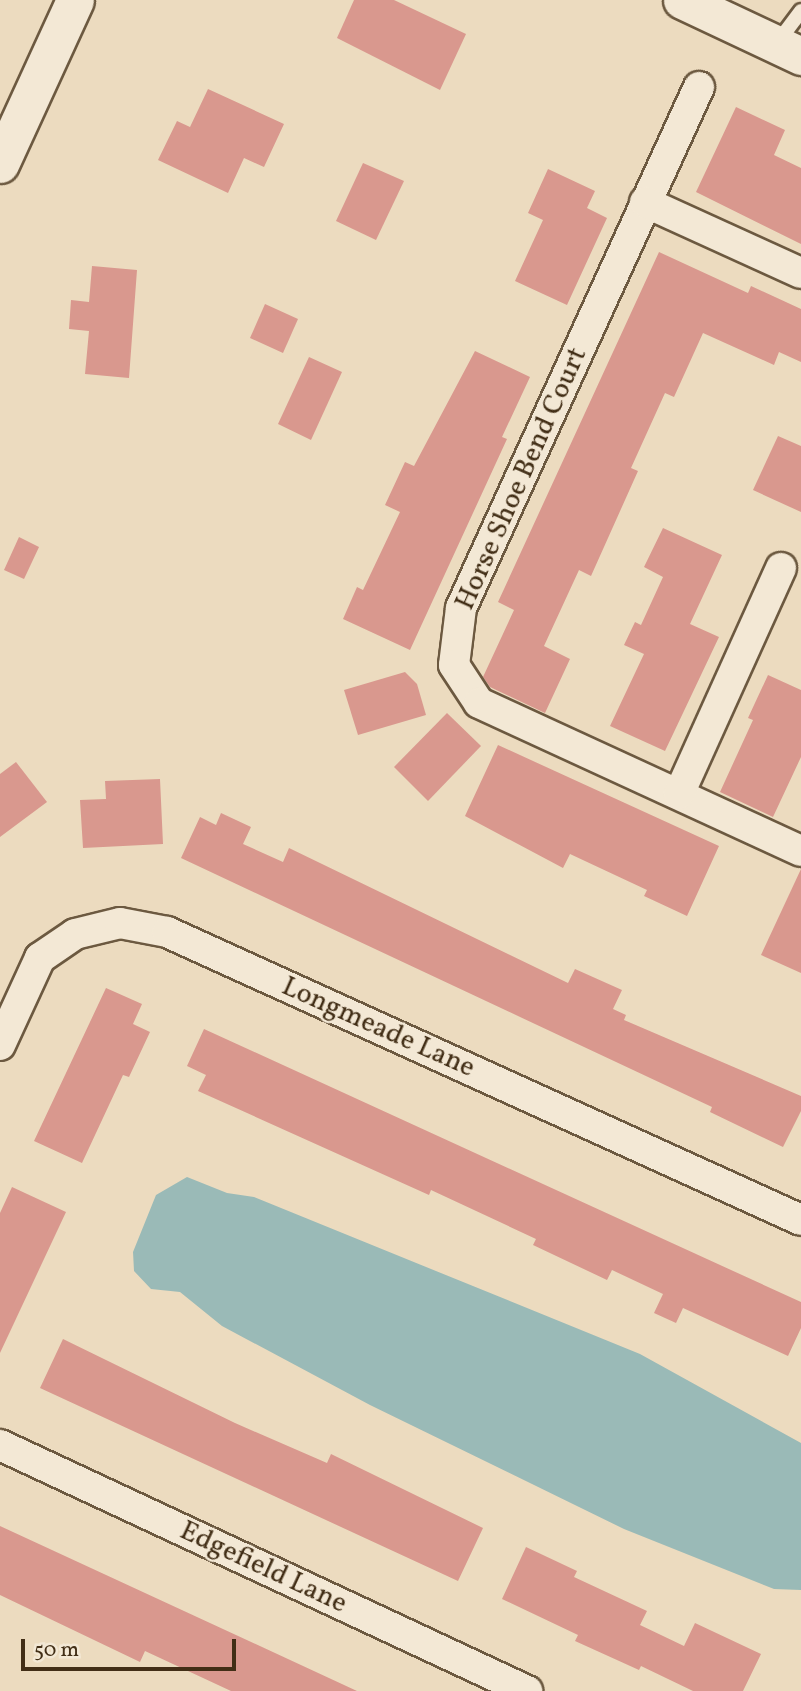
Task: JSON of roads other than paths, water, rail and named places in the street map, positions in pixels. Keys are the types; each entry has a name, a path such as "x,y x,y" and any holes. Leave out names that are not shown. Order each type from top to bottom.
{"street":[{"path":"0,164 75,0"},
{"path":"682,0 789,50"},
{"name":"Horse Shoe Bend Court","path":"699,87 461,608 454,665 479,703 801,851"},
{"path":"645,202 801,273"},
{"path":"679,794 781,568"},
{"name":"Longmeade Lane","path":"0,1045 40,958 75,934 120,923 167,932 801,1220"},
{"name":"Edgefield Lane","path":"0,1445 527,1691"}],"lane":[{"path":"789,50 801,11"}],"water":[{"path":"187,1177 227,1193 254,1197 640,1354 801,1443 801,1590 774,1589 624,1529 370,1405 222,1326 180,1292 151,1289 134,1271 133,1252 156,1195"}]}
